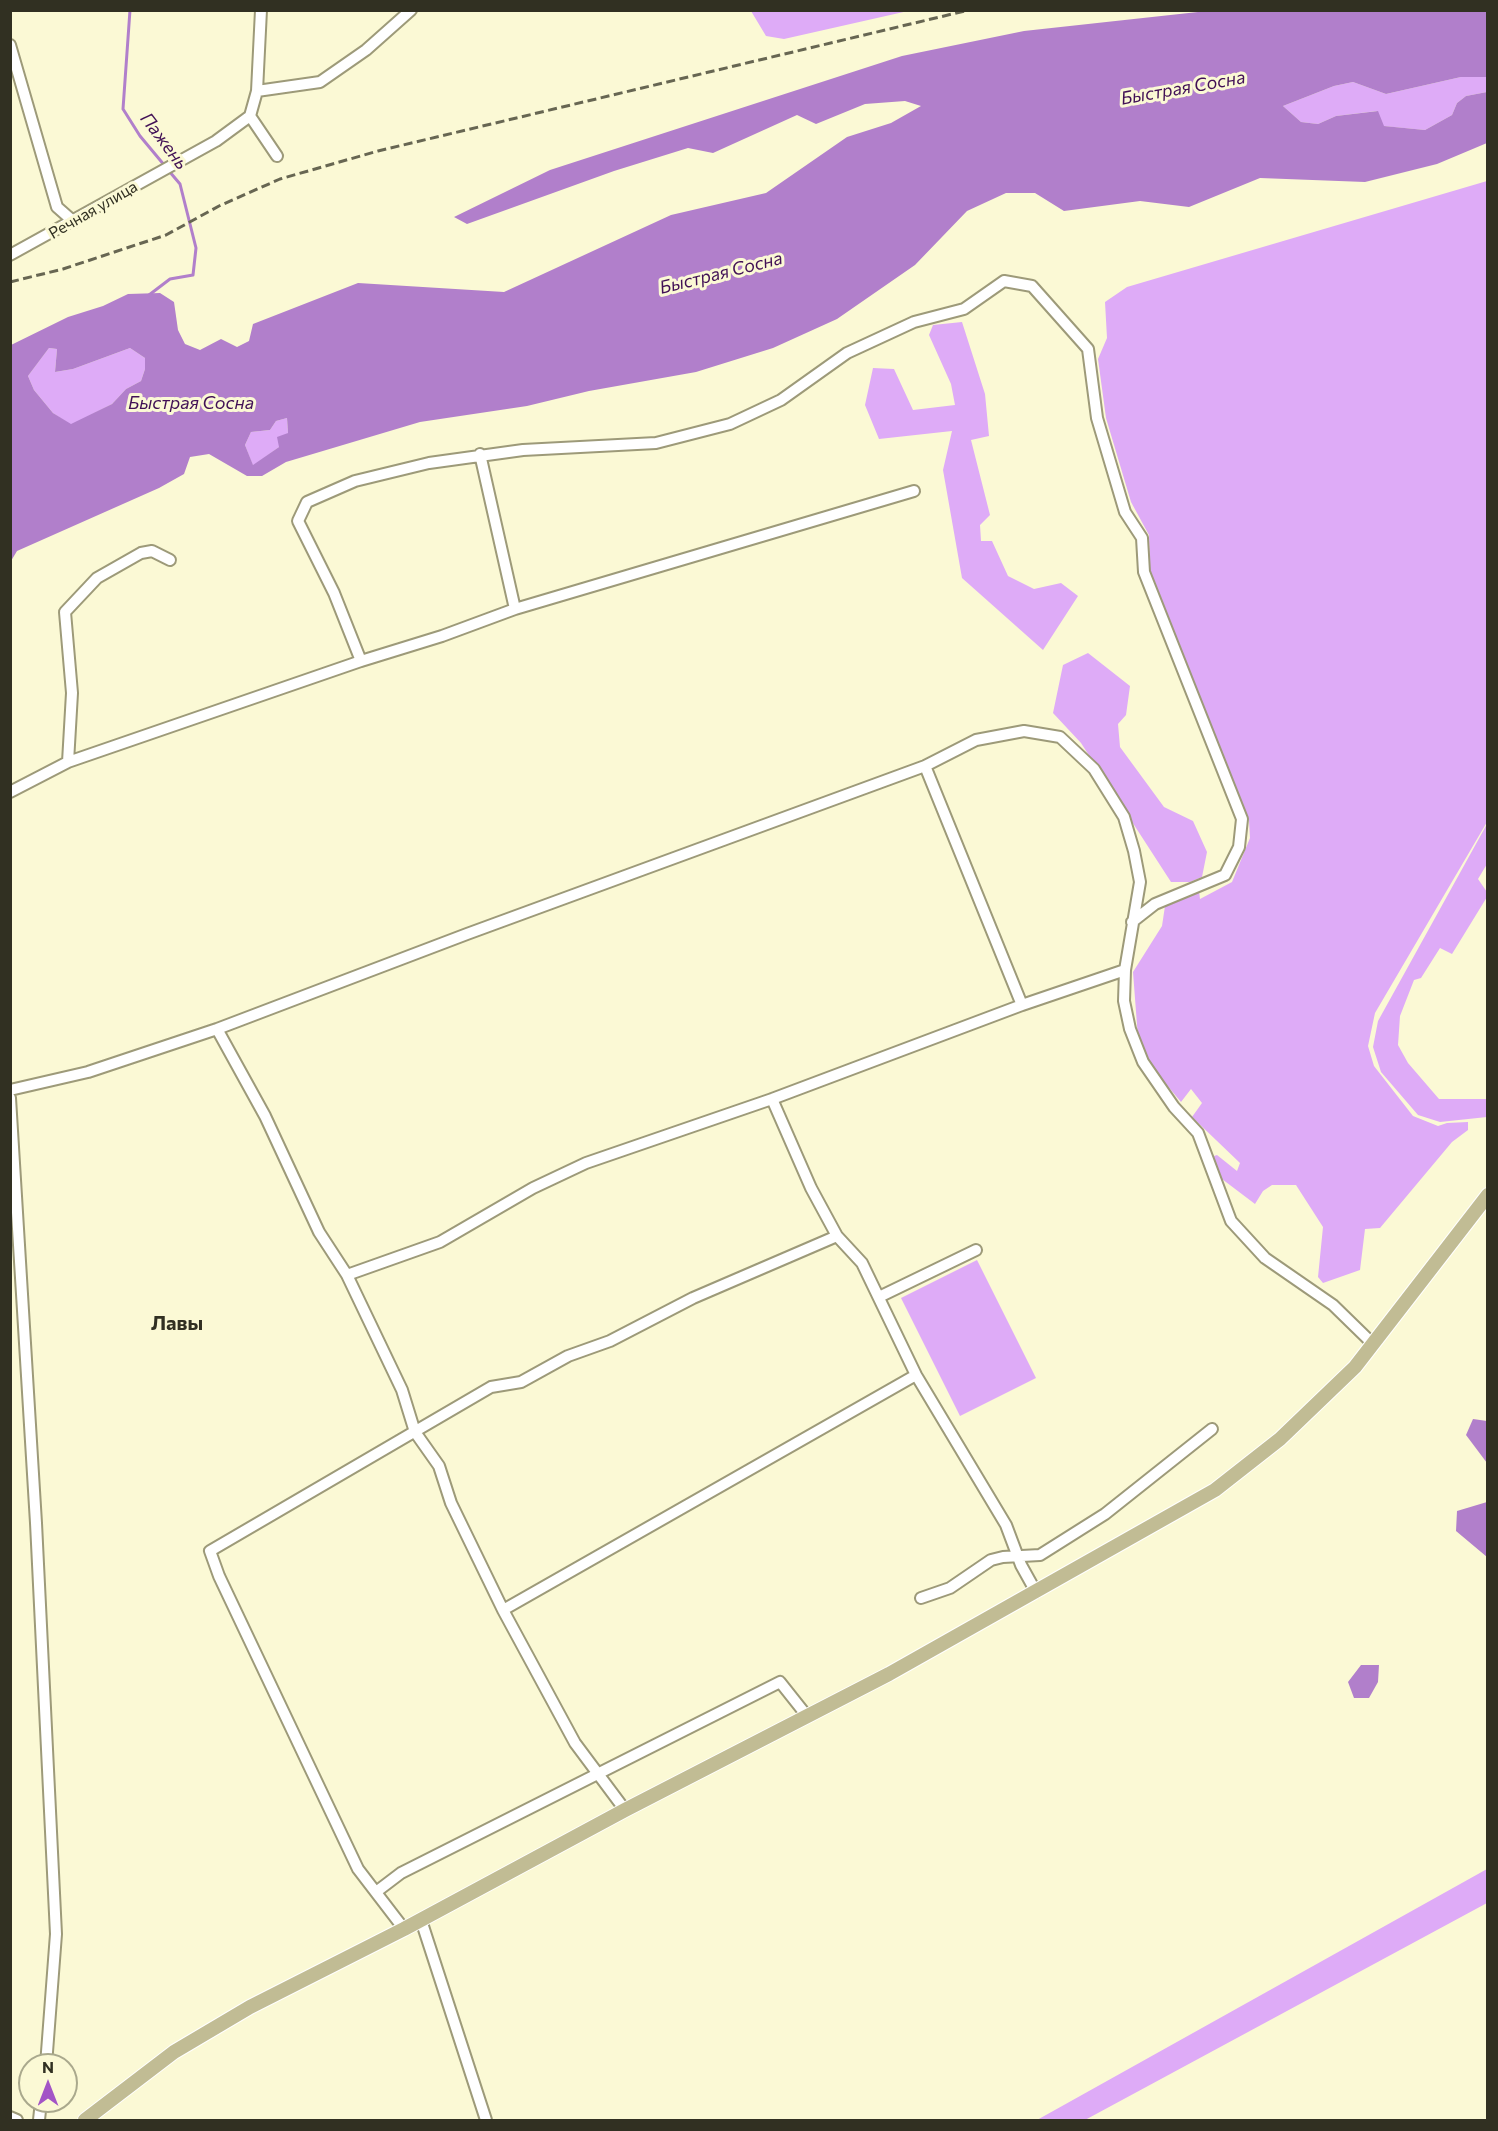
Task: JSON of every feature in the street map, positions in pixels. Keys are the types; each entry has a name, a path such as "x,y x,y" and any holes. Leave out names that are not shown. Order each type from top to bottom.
{"main road":[{"path":"85,2121 184,2046 250,2007 404,1929 625,1810 807,1716 1036,1592 1215,1490 1280,1439 1354,1367 1485,1205"}],"street":[{"path":"261,10 257,91 250,116 277,156"},
{"path":"257,91 320,81 366,51 407,12"},
{"path":"10,45 57,207 74,222"},
{"name":"Речная улица","path":"10,255 74,222 234,130 250,116"},
{"path":"360,661 334,593 298,521 307,502 355,481 480,454 656,443 730,424 781,400 847,353 914,322 964,309 1004,281 1032,286 1088,349 1097,418 1125,512 1142,538 1144,572 1242,819 1239,847 1226,875 1155,904 1132,922"},
{"path":"480,454 515,609"},
{"path":"10,792 68,762 360,661 442,636 515,609 914,491"},
{"path":"68,762 72,693 65,612 97,578 141,553 152,551 170,560"},
{"path":"10,1090 88,1072 218,1029 467,934 925,766 976,740 1024,731 1060,737 1094,769 1124,817 1140,882 1125,970 1124,1001 1130,1029 1143,1062 1174,1107 1198,1133 1231,1221 1265,1258 1333,1305 1373,1344"},
{"path":"925,766 1022,1005"},
{"path":"347,1275 440,1242 533,1188 586,1163 772,1099 1022,1005 1125,970"},
{"path":"218,1029 265,1116 319,1233 347,1275 402,1390 415,1432 439,1466 451,1503 503,1610 574,1743 625,1810"},
{"path":"10,1098 14,1206 56,1934 47,2053"},
{"path":"772,1099 811,1188 837,1236 862,1263 916,1375 1006,1526 1018,1558 1036,1592"},
{"path":"404,1929 358,1869 219,1575 210,1551 491,1387 521,1382 567,1356 610,1341 693,1298 837,1236"},
{"path":"879,1297 976,1250"},
{"path":"503,1610 916,1375"},
{"path":"921,1598 950,1588 991,1560 1003,1557 1040,1556 1105,1514 1212,1429"},
{"path":"376,1892 401,1873 780,1682 807,1716"},
{"path":"421,1920 486,2121"},
{"path":"10,2117 17,2121"}],"shaded area":[{"path":"751,11 908,11 784,39 766,36"},
{"path":"1461,77 1487,77 1487,92 1466,96 1457,103 1452,115 1425,130 1383,126 1377,111 1336,116 1318,124 1301,122 1283,106 1334,86 1353,82 1386,94"},
{"path":"1487,181 1487,822 1375,1013 1368,1046 1374,1066 1413,1116 1438,1126 1468,1122 1468,1130 1452,1142 1380,1228 1365,1229 1360,1270 1323,1283 1318,1277 1323,1227 1296,1185 1272,1185 1263,1191 1255,1204 1218,1176 1211,1157 1217,1155 1237,1171 1240,1163 1192,1117 1202,1103 1191,1089 1181,1102 1155,1071 1138,1038 1133,972 1162,926 1165,906 1199,891 1200,899 1232,882 1250,838 1249,820 1150,570 1149,535 1131,502 1106,418 1098,359 1107,338 1105,302 1127,287"},
{"path":"962,322 985,394 989,436 971,440 990,515 980,525 981,541 992,541 1008,576 1034,589 1061,583 1078,596 1043,650 962,578 943,470 952,431 879,439 865,405 873,368 894,369 913,410 955,405 951,384 929,335 933,325"},
{"path":"49,348 57,349 55,372 73,369 130,348 145,358 145,369 141,381 126,389 112,404 71,425 53,413 34,390 28,376"},
{"path":"287,418 288,433 279,447 253,466 245,445 251,432 270,430 276,421"},
{"path":"1088,653 1130,686 1126,715 1118,724 1120,747 1164,807 1193,821 1207,852 1202,877 1190,882 1171,882 1081,743 1053,713 1063,665"},
{"path":"1487,824 1487,864 1478,879 1487,892 1487,897 1452,954 1440,948 1421,978 1414,980 1400,1016 1398,1045 1408,1063 1439,1099 1487,1099 1487,1117 1440,1122 1418,1115 1381,1072 1373,1047 1378,1021"},
{"path":"977,1260 1036,1378 960,1416 901,1298"},
{"path":"1487,1869 1487,1903 1085,2120 1037,2120"}],"water":[{"name":"Быстрая Сосна","path":"1207,11 1487,11 1487,77 1461,77 1386,94 1353,82 1334,86 1283,106 1301,122 1318,124 1336,116 1378,111 1384,126 1425,130 1452,115 1457,103 1466,96 1487,92 1487,143 1437,164 1365,182 1260,178 1189,207 1140,201 1064,211 1035,193 1006,193 967,211 915,265 837,319 773,348 696,372 589,391 527,406 420,422 286,462 262,476 247,476 209,454 190,457 184,474 159,488 17,551 11,561 11,345 68,317 103,306 128,294 160,293 174,302 178,330 185,344 200,350 221,339 237,347 249,341 253,324 358,283 504,292 671,215 766,193 847,137 891,123 921,106 905,101 865,104 816,124 797,115 713,153 688,148 614,171 467,224 454,217 550,170 902,56 1024,31","holes":["49,348 57,349 55,372 73,369 130,348 145,358 145,369 141,381 126,389 112,404 71,424 53,413 34,390 28,376","287,418 288,433 277,437 279,447 253,465 245,445 251,432 270,430 276,421"]},
{"path":"1473,1419 1487,1421 1487,1463 1466,1435"},
{"path":"1488,1502 1487,1557 1456,1531 1457,1511"},
{"path":"1361,1665 1379,1665 1378,1682 1369,1698 1354,1698 1348,1682"}],"waterway":[{"name":"Пажень","path":"130,10 123,109 140,136 165,166"},
{"name":"Пажень","path":"149,295 170,279 193,275 196,248 180,184 169,171"}],"railway":[{"path":"10,282 63,269 166,235 219,206 280,179 378,151 969,10"}],"district":[{"name":"Лавы","path":"177,1323"}]}
